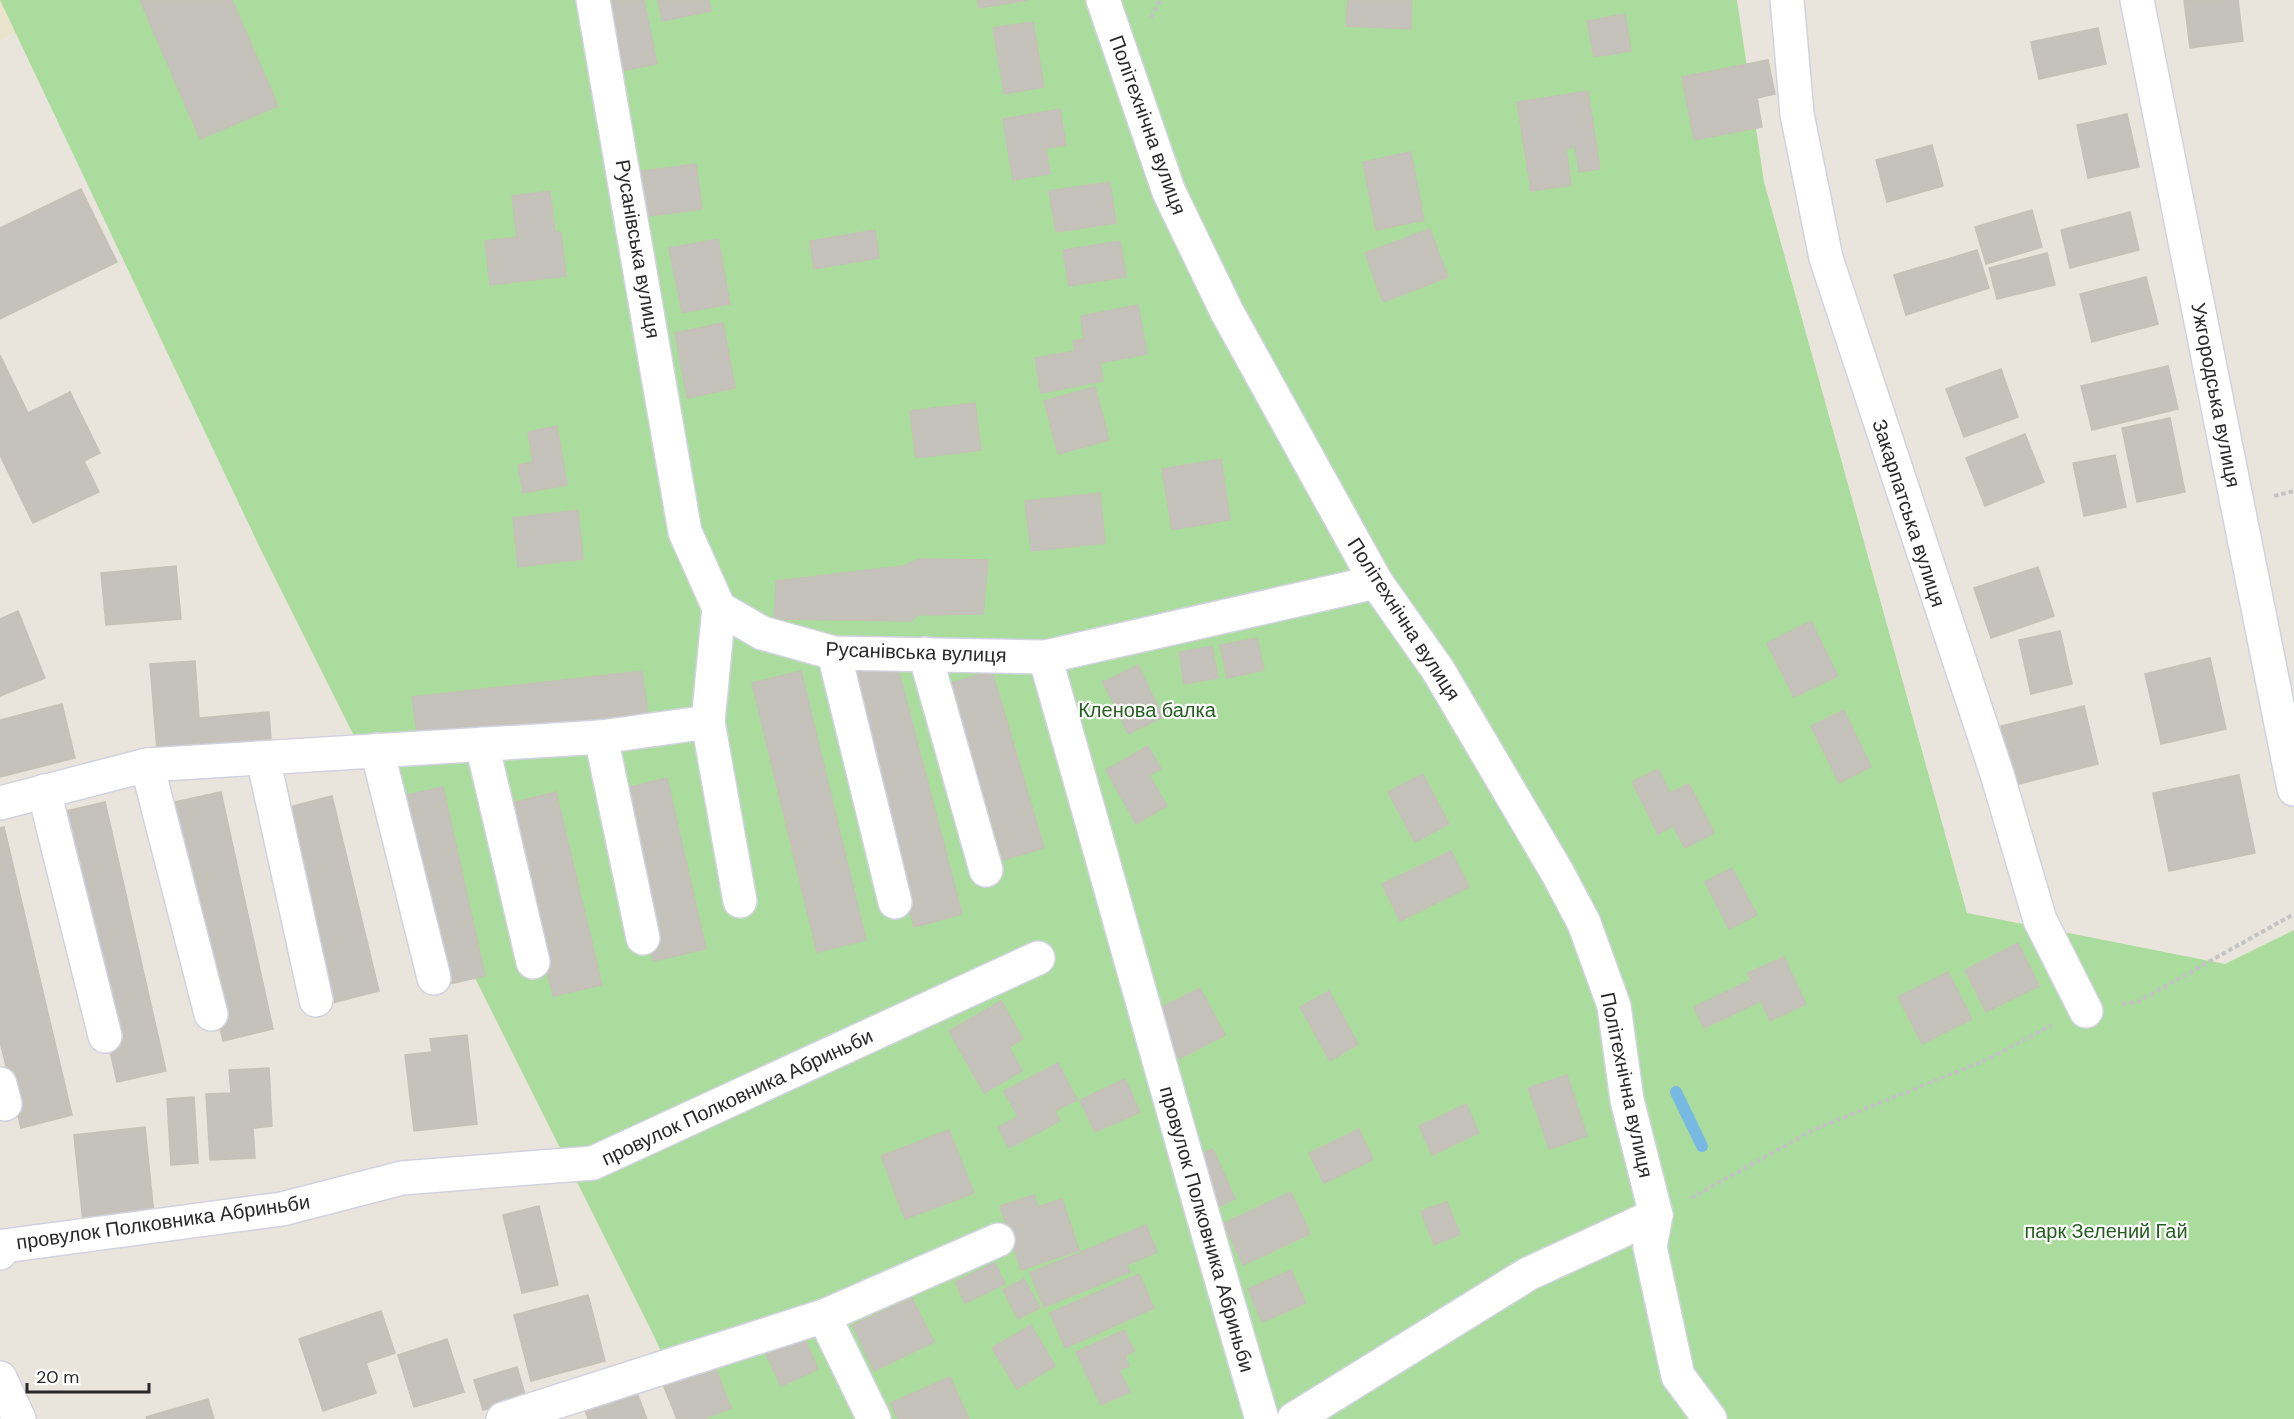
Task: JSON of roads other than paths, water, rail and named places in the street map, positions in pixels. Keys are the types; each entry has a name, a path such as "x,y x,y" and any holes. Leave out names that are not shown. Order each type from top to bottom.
{"street":[{"name":"Русанівська вулиця","path":"593,0 686,532 719,608 762,633 834,653 1045,657 1376,582"},
{"name":"Політехнічна вулиця","path":"1103,0 1169,192 1227,312 1376,582 1438,670 1584,922 1614,1006 1627,1100 1656,1215"},
{"name":"Закарпатська вулиця","path":"1788,0 1797,114 1826,258 1997,774 2040,921 2086,1011"},
{"name":"Ужгородська вулиця","path":"2138,0 2294,789"},
{"path":"719,608 708,722 740,901"},
{"path":"834,653 895,902"},
{"path":"925,654 986,870"},
{"name":"провулок Полковника Абриньби","path":"1045,657 1124,931 1189,1172 1262,1419"},
{"path":"0,803 147,765 601,737 708,722"},
{"path":"601,737 643,938"},
{"path":"482,744 533,962"},
{"path":"377,750 434,978"},
{"path":"263,758 316,1000"},
{"path":"147,765 211,1014"},
{"path":"44,791 105,1036"},
{"name":"провулок Полковника Абриньби","path":"0,1253 4,1246 282,1209 402,1178 593,1163 1038,958"},
{"path":"1294,1419 1528,1274 1656,1215"},
{"path":"1656,1215 1650,1247 1678,1376 1710,1419"},
{"path":"503,1419 824,1316 998,1240"},
{"path":"824,1316 874,1419"},
{"path":"0,1378 19,1419"}],"waterway":[{"path":"1676,1092 1702,1146"}],"park label":[{"name":"Кленова балка","path":"1147,710"},
{"name":"парк Зелений Гай","path":"2106,1231"}]}
